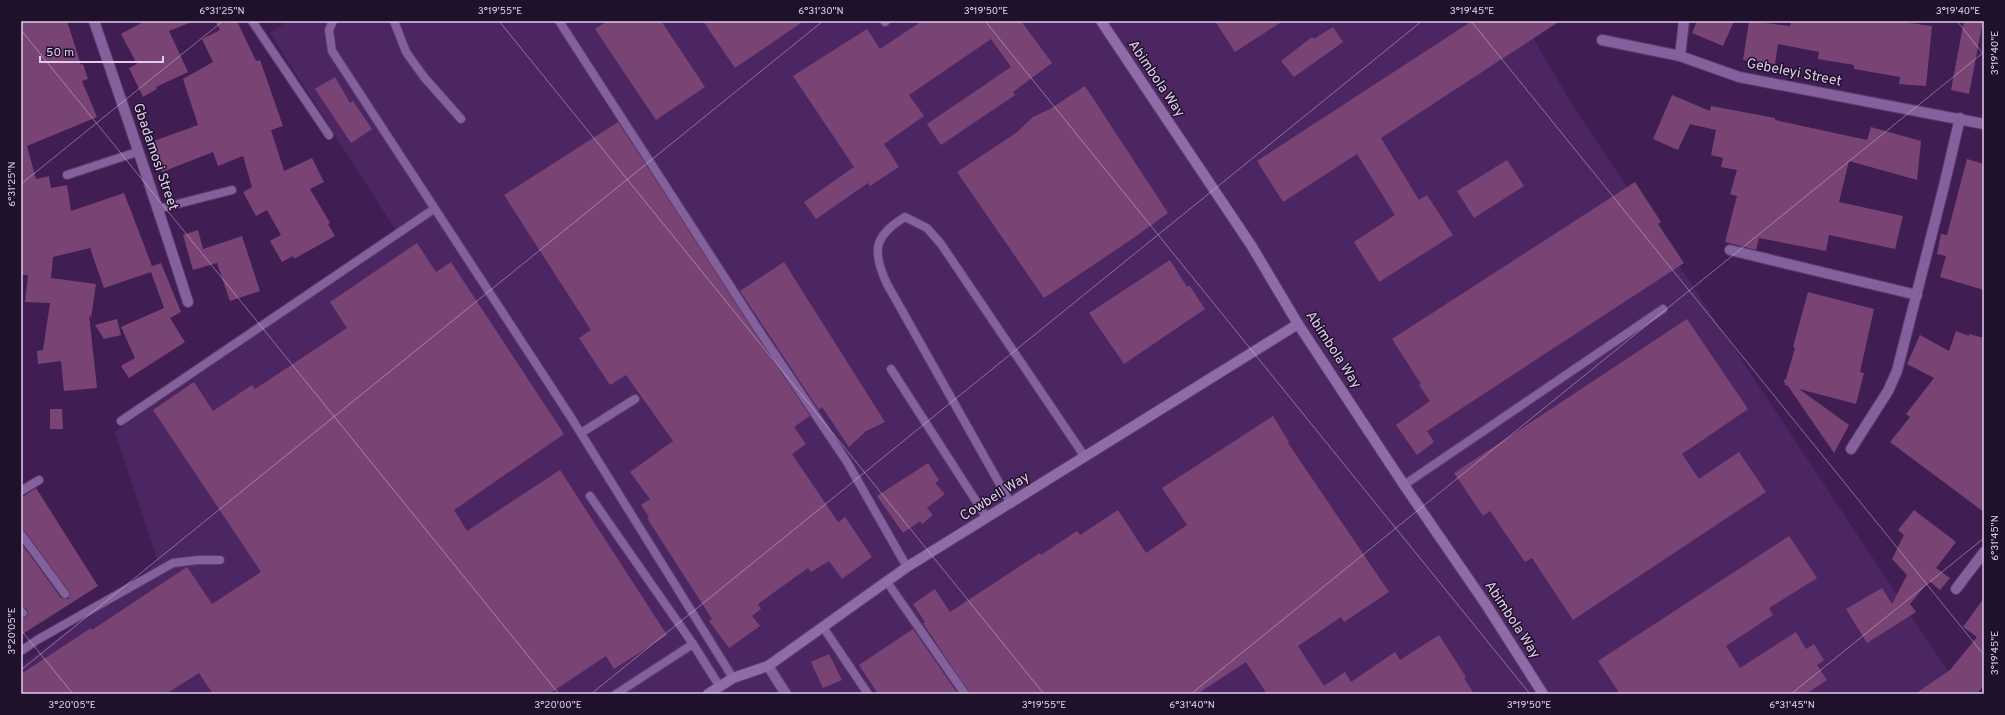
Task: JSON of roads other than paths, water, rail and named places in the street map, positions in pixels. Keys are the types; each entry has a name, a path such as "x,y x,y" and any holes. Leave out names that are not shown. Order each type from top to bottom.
{"street":[{"name":"Gbadamosi Street","path":"94,21 137,152 158,208 188,302"},
{"name":"Abimbola Way","path":"1101,21 1251,245 1298,324 1404,485 1487,606 1543,694"},
{"path":"1680,56 1684,21"},
{"name":"Gebeleyi Street","path":"1602,40 1680,56 1739,76 1960,118 1984,124"},
{"path":"1851,449 1888,391 1897,371 1960,118"},
{"path":"1730,250 1917,295"},
{"name":"Cowbell Way","path":"708,694 733,678 768,666 907,567 1011,504 1298,324"},
{"path":"1956,589 1984,552"},
{"path":"768,666 786,694"}],"lane":[{"path":"252,21 329,135"},
{"path":"333,21 329,30 332,51 581,433 733,678"},
{"path":"394,21 406,52 424,77 461,119"},
{"path":"558,21 756,326 847,462 907,567"},
{"path":"67,175 137,152"},
{"path":"158,208 232,190"},
{"path":"121,421 434,209"},
{"path":"1011,504 887,284 878,265 878,248 882,236 889,227 905,217 928,228 942,244 1085,457"},
{"path":"1404,485 1663,309"},
{"path":"891,369 987,518"},
{"path":"581,433 635,399"},
{"path":"21,491 39,480"},
{"path":"590,496 693,644 720,687"},
{"path":"21,534 65,594"},
{"path":"21,651 37,640 173,563 220,560"},
{"path":"887,582 965,694"},
{"path":"823,627 868,694"},
{"path":"616,694 693,644"}]}
